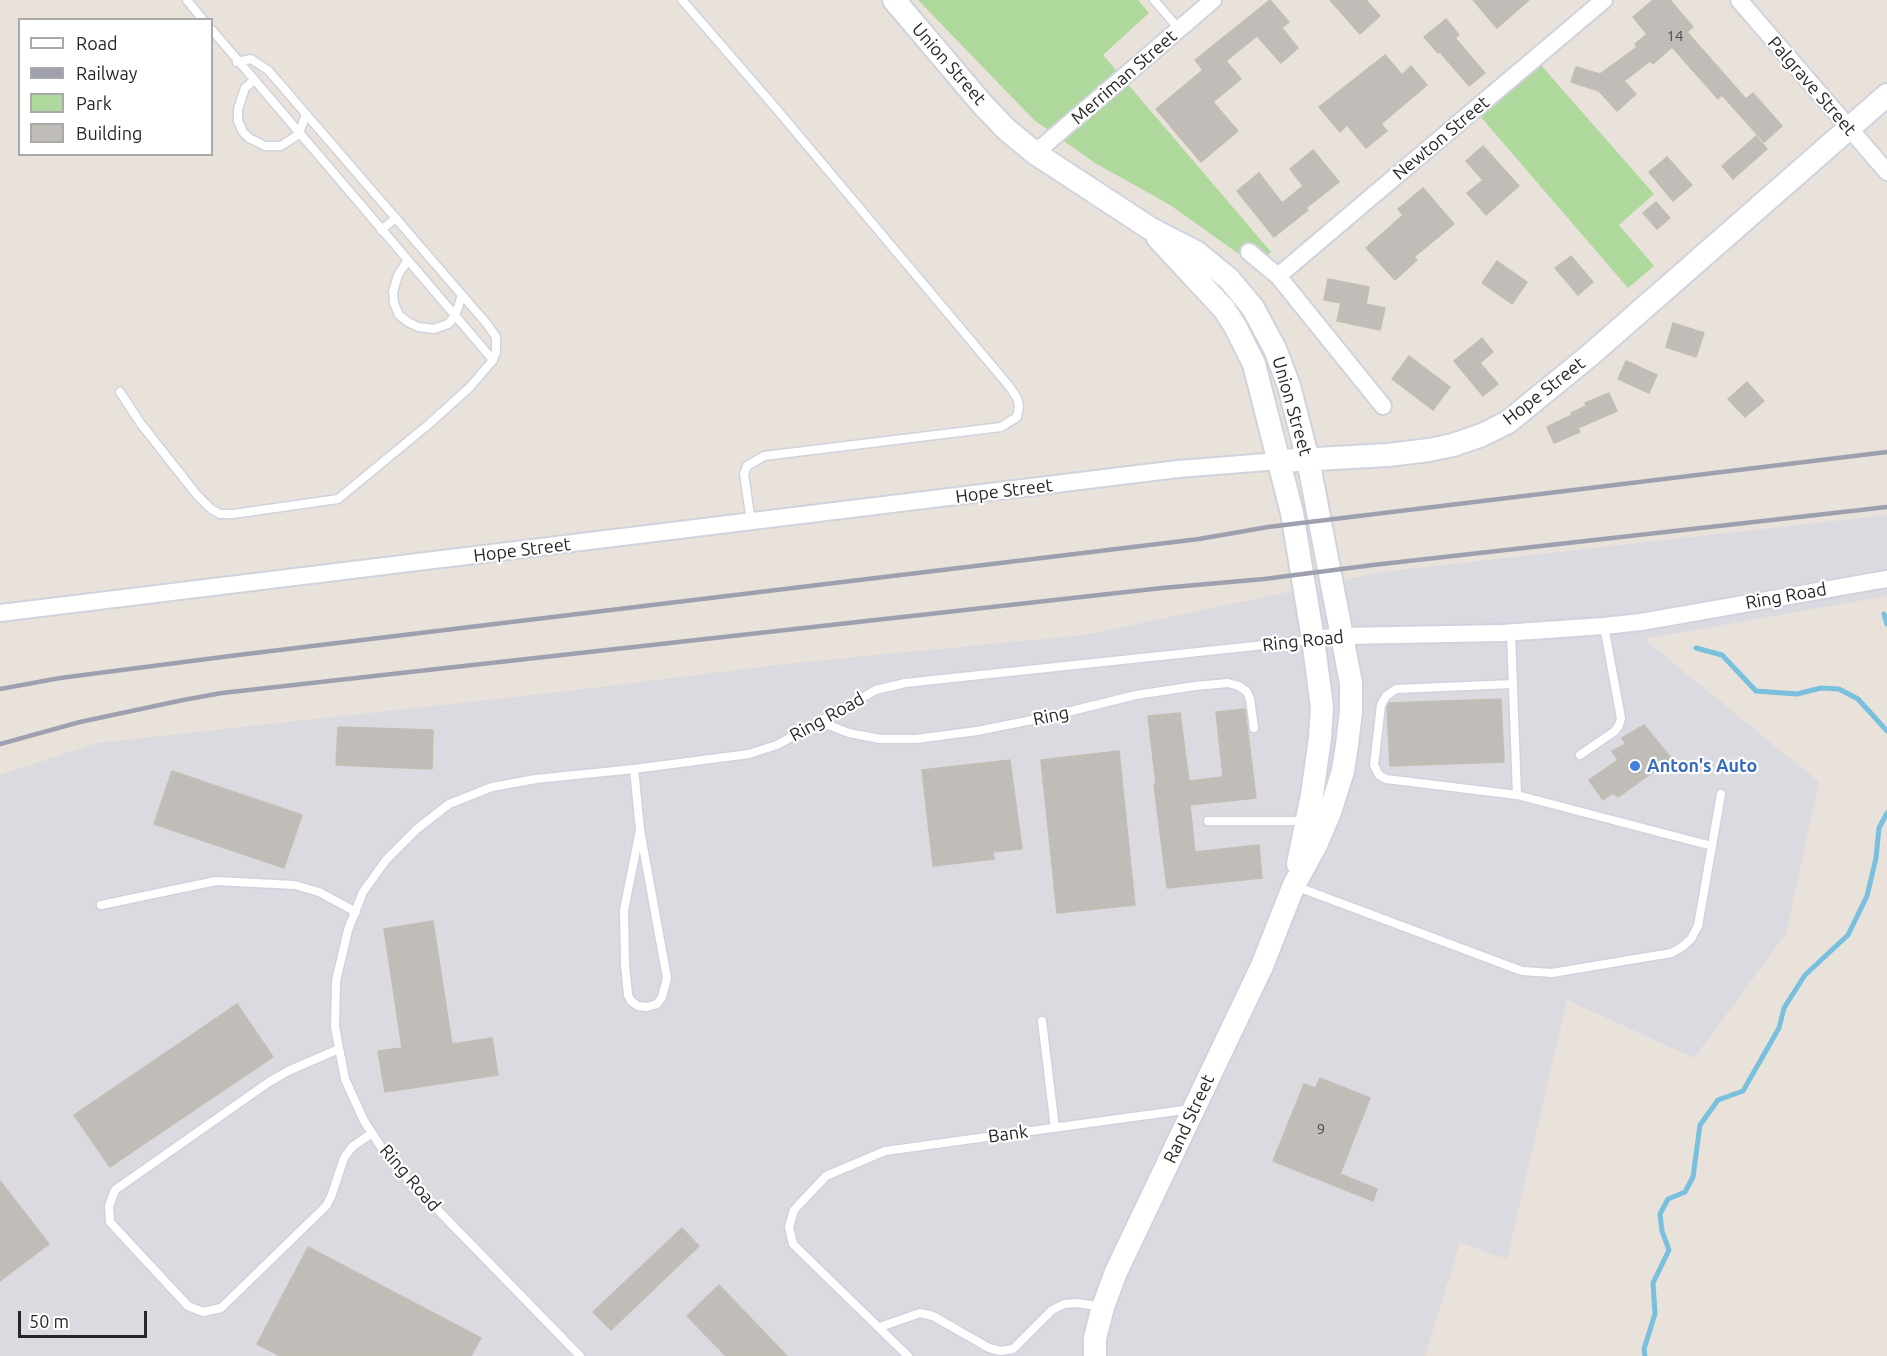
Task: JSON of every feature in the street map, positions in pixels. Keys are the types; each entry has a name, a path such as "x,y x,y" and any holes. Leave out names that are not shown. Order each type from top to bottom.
{"street":[{"name":"Union Street","path":"894,0 1007,130 1035,153 1151,230 1196,252 1213,264 1253,308 1275,349 1285,376 1308,460 1343,636"},
{"name":"Merriman Street","path":"1035,153 1213,0"},
{"name":"Newton Street","path":"1278,276 1604,0"},
{"name":"Palgrave Street","path":"1739,0 1887,172"},
{"name":"Hope Street","path":"0,614 1178,469 1429,450 1454,445 1508,422 1589,356 1887,94"},
{"name":"Union Street","path":"1151,230 1215,298 1235,326 1254,364 1292,513 1313,639"},
{"path":"1249,252 1278,276 1383,406"},
{"name":"Ring Road","path":"1313,639 1343,636 1511,633 1604,626 1641,622 1887,579"},
{"name":"Rand Street","path":"1095,1356 1095,1338 1116,1272 1262,966 1294,885 1316,845 1330,812 1343,771 1351,711 1351,683 1343,636"},
{"name":"Rand Street","path":"1294,885 1320,738 1322,706 1313,639"}],"lane":[{"path":"187,0 201,18"},
{"path":"682,0 1009,386 1019,406 1017,417 1001,427 764,456 747,466 744,474 752,522"},
{"path":"1154,0 1179,29"},
{"path":"213,31 493,360"},
{"path":"120,392 141,424 197,495 211,509 220,514 233,514 338,499 429,424 470,387 493,360 497,345 496,338 488,324 261,64 246,59 237,62"},
{"path":"254,81 245,88 238,109 238,121 249,138 265,146 280,146 299,134 306,114"},
{"path":"381,230 396,218"},
{"path":"408,261 394,283 394,303 399,315 418,327 434,329 448,324 455,316 462,295"},
{"path":"1580,755 1615,731 1621,718 1604,626"},
{"path":"1511,633 1517,795"},
{"name":"Ring Road","path":"580,1356 391,1162 364,1120 345,1078 335,1026 336,981 348,930 363,892 386,860 417,829 449,804 492,787 536,779 749,754 777,745 876,690 905,683 1313,639"},
{"name":"Ring","path":"818,721 849,733 880,740 916,740 1047,717 1136,695 1228,683 1239,686 1247,692 1254,728"},
{"path":"1513,684 1396,689 1386,696 1381,705 1374,765 1379,775 1386,779 1517,795 1712,846"},
{"path":"633,769 640,830 667,978 662,997 657,1004 647,1007 638,1006 631,1001 628,995 625,964 624,910 640,830"},
{"path":"1294,885 1522,971 1552,973 1671,953 1682,947 1698,926 1721,794"},
{"path":"1208,821 1306,821"},
{"path":"101,905 216,882 296,885 319,892 356,912"},
{"path":"1042,1021 1055,1128"},
{"path":"339,1048 269,1082 115,1190 109,1206 110,1222 188,1306 203,1312 221,1308 326,1206 344,1158 352,1147 372,1133"},
{"name":"Bank","path":"880,1328 793,1244 789,1227 794,1210 826,1176 885,1151 1194,1109"},
{"path":"908,1356 880,1328 920,1313 933,1316 989,1348 1001,1351 1012,1349 1052,1310 1064,1304 1103,1307"}],"shaded area":[{"path":"1887,515 1887,596 1644,639 1819,782 1786,934 1694,1058 1567,1000 1507,1259 1460,1243 1425,1356 0,1356 0,775 97,743 551,693 794,663 1085,635 1382,572"}],"green space":[{"path":"918,0 1138,0 1149,13 1103,55 1271,252 1256,266 1170,205 1095,163 1034,120"},
{"path":"1540,64 1654,194 1619,225 1654,266 1628,288 1480,116"}],"building":[{"path":"1270,0 1289,22 1282,28 1298,48 1281,63 1257,36 1226,61 1241,79 1213,102 1238,131 1201,162 1156,109 1203,70 1195,60"},
{"path":"1330,0 1366,0 1380,16 1360,34"},
{"path":"1473,0 1529,0 1497,28"},
{"path":"1653,0 1670,0 1693,27 1687,32 1746,99 1753,93 1782,126 1764,142 1722,95 1718,99 1672,47 1653,64 1650,61 1624,81 1636,94 1617,111 1599,91 1571,82 1576,67 1600,74 1637,47 1635,44 1647,34 1633,17"},
{"path":"1446,19 1459,35 1455,38 1485,73 1469,86 1424,37"},
{"path":"1385,55 1402,75 1411,66 1427,85 1381,124 1387,131 1366,148 1347,125 1340,132 1319,107"},
{"path":"1756,136 1767,149 1733,179 1722,166"},
{"path":"1483,146 1519,186 1486,215 1467,193 1483,180 1466,161"},
{"path":"1313,150 1339,182 1274,237 1237,191 1259,173 1282,203 1303,186 1290,169"},
{"path":"1667,157 1692,185 1673,201 1649,172"},
{"path":"1423,188 1454,224 1414,257 1417,260 1395,280 1366,248 1403,215 1398,209"},
{"path":"1656,202 1670,218 1657,229 1643,213"},
{"path":"1571,256 1593,282 1578,295 1555,268"},
{"path":"1497,261 1527,282 1512,304 1482,283"},
{"path":"1328,279 1369,287 1366,304 1385,308 1380,330 1337,321 1341,303 1324,300"},
{"path":"1673,323 1704,333 1696,357 1666,347"},
{"path":"1482,338 1493,352 1480,363 1498,384 1483,396 1454,361"},
{"path":"1409,356 1450,387 1433,410 1392,379"},
{"path":"1626,361 1657,375 1649,393 1618,379"},
{"path":"1747,382 1764,401 1745,417 1728,399"},
{"path":"1609,393 1617,411 1578,428 1580,432 1554,443 1547,427 1572,415 1571,413 1586,406 1585,403"},
{"path":"1501,699 1504,762 1390,766 1387,707 1389,703"},
{"path":"1245,709 1256,798 1190,805 1195,852 1259,845 1262,878 1167,888 1148,716 1180,713 1189,781 1223,777 1216,712"},
{"name":"Anton's Auto","path":"1644,725 1672,759 1618,797 1613,793 1603,800 1589,780 1618,760 1612,751 1626,744 1622,738"},
{"path":"338,727 433,730 432,769 336,765"},
{"path":"1119,751 1135,905 1057,913 1041,760"},
{"path":"1010,760 1022,849 993,852 994,859 933,866 922,770"},
{"path":"172,771 302,815 284,868 154,824"},
{"path":"433,921 452,1044 492,1038 498,1075 385,1092 378,1051 402,1048 384,929"},
{"path":"237,1004 273,1057 110,1167 74,1115"},
{"path":"1320,1078 1370,1098 1340,1174 1377,1189 1373,1201 1273,1161 1304,1084 1315,1088"},
{"path":"0,1181 49,1244 0,1281"},
{"path":"682,1228 699,1246 611,1330 593,1312"},
{"path":"308,1247 481,1338 471,1356 280,1356 257,1344"},
{"path":"719,1285 787,1356 726,1356 687,1316"}],"waterway":[{"path":"1884,614 1887,624"},
{"path":"1696,648 1722,655 1756,691 1797,694 1821,688 1839,689 1858,699 1887,731"},
{"path":"1645,1356 1644,1349 1655,1314 1653,1283 1669,1250 1662,1231 1660,1214 1668,1199 1685,1192 1693,1177 1700,1125 1718,1100 1743,1091 1779,1028 1784,1008 1805,975 1848,935 1867,896 1876,858 1879,828 1887,813"}],"railway":[{"path":"0,689 60,678 238,655 1199,539 1268,527 1887,452"},
{"path":"0,744 80,722 222,693 1162,588 1264,579 1887,507"}],"place":[{"name":"Anton's Auto","path":"1635,766"}]}
